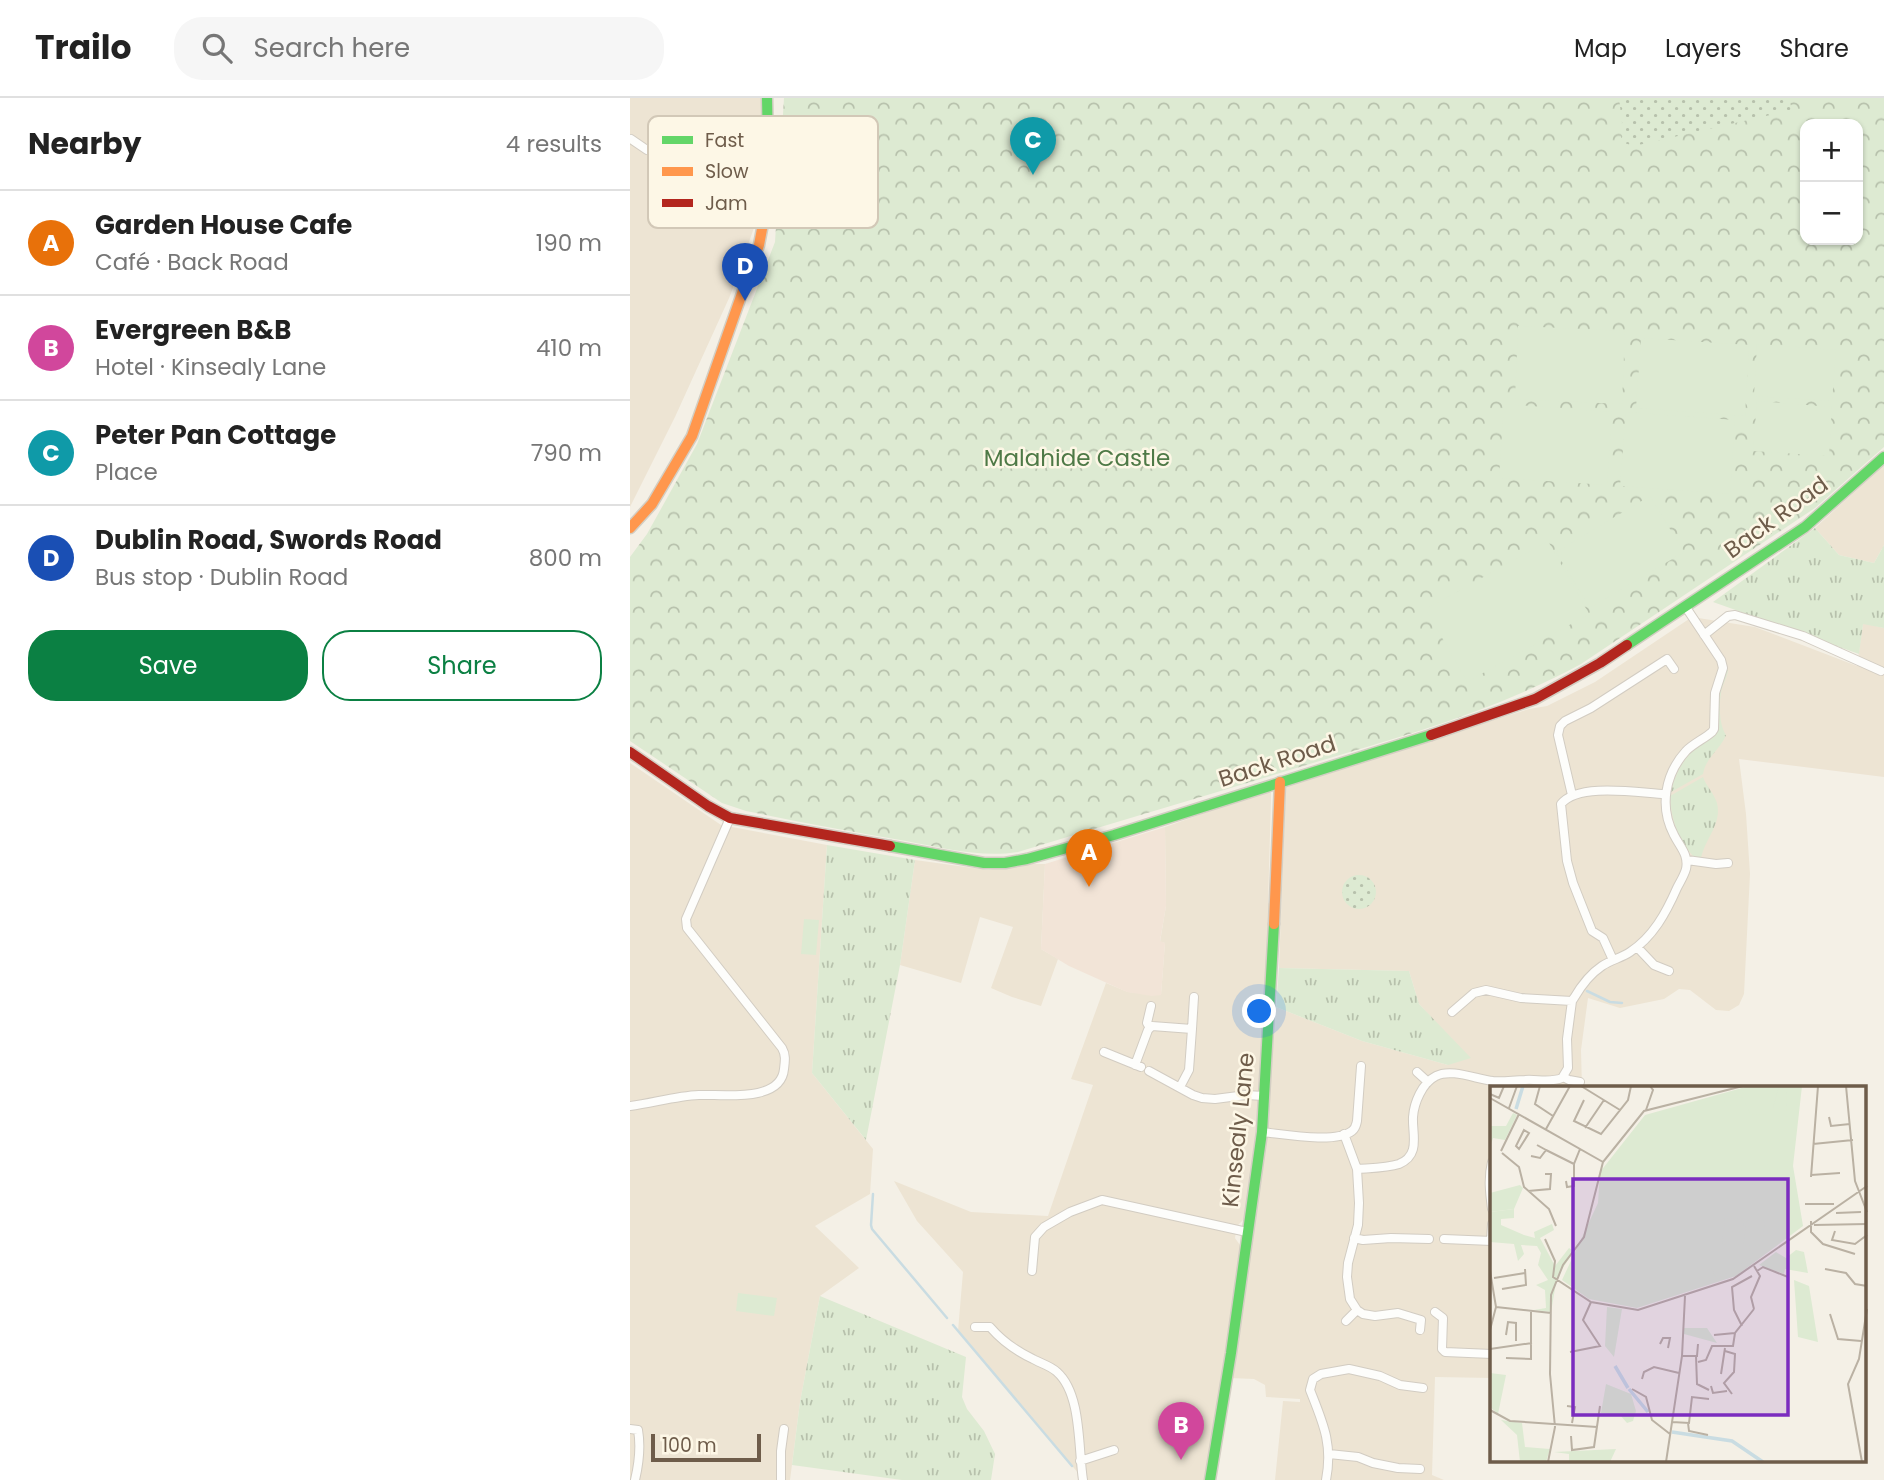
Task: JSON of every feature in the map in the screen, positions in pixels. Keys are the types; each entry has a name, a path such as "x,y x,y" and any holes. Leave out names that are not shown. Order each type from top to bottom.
{"street":[{"path":"767,98 767,116"},
{"path":"630,131 630,139 648,150"},
{"path":"630,528 652,504 692,436 762,228"},
{"name":"Back Road","path":"630,752 708,806 730,818 984,863 1027,859 1114,835 1535,699 1600,663 1805,527 1884,457"},
{"path":"1357,1169 1400,1164 1412,1153 1416,1136 1413,1116 1416,1104 1427,1082 1439,1074 1448,1073 1513,1084 1554,1081 1563,1077 1568,1068 1567,1039 1572,1001 1592,974 1637,947 1663,917 1685,871 1687,860 1670,826 1665,794 1678,762 1692,746 1712,732 1715,725 1716,693 1723,664 1685,606"},
{"path":"1704,635 1728,616 1735,615 1803,636 1881,671"},
{"path":"1572,795 1558,736 1560,726 1667,659 1674,669"},
{"name":"Kinsealy Lane","path":"1210,1480 1231,1356 1262,1132 1280,782"},
{"path":"1613,960 1604,938 1592,931 1569,868 1560,808 1563,801 1572,795 1602,790 1665,794"},
{"path":"630,1106 700,1095 748,1094 769,1090 784,1073 785,1054 782,1048 687,928 686,919 730,818"},
{"path":"1687,860 1728,863"},
{"path":"1637,947 1654,965 1669,971"},
{"path":"1451,998 1455,1010 1474,993 1486,990 1521,998 1572,1001"},
{"path":"1180,1087 1189,1070 1194,997"},
{"path":"1141,1068 1150,1028 1147,1023 1151,1006"},
{"path":"1150,1028 1192,1028"},
{"path":"1104,1052 1202,1098 1264,1096"},
{"path":"1262,1132 1331,1137 1344,1135 1355,1128 1361,1066"},
{"path":"1417,1072 1427,1082"},
{"path":"1563,1077 1580,1082"},
{"path":"1344,1135 1357,1169 1359,1203 1358,1225 1348,1263 1350,1299 1363,1314 1375,1316 1398,1313 1421,1320 1420,1330"},
{"path":"1490,1172 1490,1196"},
{"path":"1031,1271 1035,1237 1044,1227 1070,1212 1102,1200 1247,1232"},
{"path":"1354,1238 1429,1239"},
{"path":"1444,1240 1490,1241"},
{"path":"1346,1321 1357,1310"},
{"path":"1435,1312 1443,1318 1442,1349 1445,1352 1490,1354"},
{"path":"975,1327 990,1327 1000,1339 1017,1351 1057,1371 1070,1390 1078,1420 1083,1480"},
{"path":"1326,1480 1329,1454 1323,1420 1310,1390 1313,1379 1321,1374 1349,1369 1380,1376 1400,1385 1413,1383 1423,1388"},
{"path":"630,1429 638,1430 640,1438 635,1480"},
{"path":"781,1480 784,1429"},
{"path":"1080,1461 1114,1450"},
{"path":"1329,1454 1358,1457 1373,1464 1420,1469"}],"shaded area":[{"path":"630,98 762,98 761,116 648,116 648,228 754,228 730,296 675,417 630,507"},
{"path":"1884,465 1884,545 1874,563 1839,555 1815,528"},
{"path":"1692,617 1755,627 1857,666 1863,623 1884,628 1884,777 1739,759 1750,874 1744,994 1739,1005 1729,1011 1716,1010 1690,990 1679,989 1664,999 1620,1008 1588,998 1581,1050 1582,1086 1490,1086 1490,1378 1435,1377 1432,1475 1444,1480 1275,1480 1283,1401 1300,1402 1300,1399 1266,1397 1265,1385 1254,1379 1230,1378 1266,1145 1276,1007 1362,1041 1448,1065 1441,1028 1419,1004 1409,971 1279,968 1286,784 1529,709 1547,706 1595,682"},
{"path":"630,763 721,825 827,845 812,1073 873,1149 870,1194 815,1226 859,1268 820,1296 800,1402 790,1480 630,1480"},
{"path":"1267,791 1271,793 1270,904 1256,1131 1244,1219 1237,1226 1235,1238 1242,1248 1205,1480 1079,1480 1079,1474 958,1331 963,1272 917,1221 894,1181 971,1212 1048,1216 1093,1085 1071,1079 1106,983 1128,992 1161,995 1165,943 1160,942 1166,906 1165,827"},
{"path":"1165,827 1166,906 1160,941 1165,943 1161,995 1127,992 1069,966 1041,949 1045,864"},
{"path":"915,860 988,870 1018,864 1045,864 1041,949 1058,959 1041,1006 991,988 1013,927 980,917 961,983 900,965"}],"green space":[{"name":"Malahide Castle","path":"784,98 1884,98 1884,447 1815,508 1581,664 1516,695 1450,721 1004,854 962,851 746,811 722,803 630,741 630,557 647,534 697,444 775,242 776,228 878,228 878,116 783,116"},
{"path":"1619,98 1789,98 1792,110 1634,146 1621,142"},
{"path":"1518,326 1625,331 1622,404 1515,399"},
{"path":"1641,338 1749,345 1745,416 1636,408"},
{"path":"1757,344 1836,350 1832,401 1754,396"},
{"path":"1757,401 1832,407 1829,456 1753,451"},
{"path":"1504,404 1612,412 1607,485 1499,478"},
{"path":"1626,412 1735,420 1730,494 1620,486"},
{"path":"1650,496 1684,552 1590,608 1556,552"},
{"path":"1815,528 1839,555 1874,563 1884,545 1884,628 1863,624 1859,654 1713,602"},
{"path":"1548,541 1589,614 1467,682 1426,609"},
{"path":"1726,670 1720,709 1726,735 1707,763 1703,774 1671,792 1682,764 1717,730 1719,692"},
{"path":"1703,777 1716,799 1718,811 1701,858 1694,857 1680,836 1672,813 1670,796"},
{"path":"827,845 915,860 900,965 866,1140 812,1073"},
{"path":"1359,875 1371,880 1376,892 1371,904 1359,909 1347,904 1342,892 1347,880"},
{"path":"804,919 819,920 816,955 801,954"},
{"path":"1279,968 1409,971 1419,1004 1471,1058 1448,1065 1362,1041 1276,1007"},
{"path":"738,1293 777,1298 774,1316 736,1311"},
{"path":"820,1296 966,1357 962,1397 995,1454 991,1480 902,1480 792,1465 800,1402"}],"waterway":[{"path":"1587,991 1610,1002 1622,1003"},
{"path":"873,1194 872,1229 947,1318"},
{"path":"953,1325 1072,1466"}],"traffic: fast":[{"path":"767,98 767,116"},
{"path":"1627,645 1805,527 1884,457"},
{"path":"890,846 984,863 1027,859 1114,835 1431,735"},
{"path":"1210,1480 1262,1132 1274,924"}],"traffic: slow":[{"path":"630,528 652,504 692,436 759,245 762,228"},
{"path":"1274,924 1280,782"}],"traffic: jam":[{"path":"1431,735 1535,699 1627,645"},
{"path":"630,752 708,806 730,818 890,846"}],"place":[{"name":"Peter Pan Cottage","path":"1033,175"},
{"name":"Dublin Road, Swords Road","path":"745,301"},
{"name":"Garden House Cafe","path":"1089,887"},
{"name":"Evergreen B&B","path":"1181,1460"}]}
